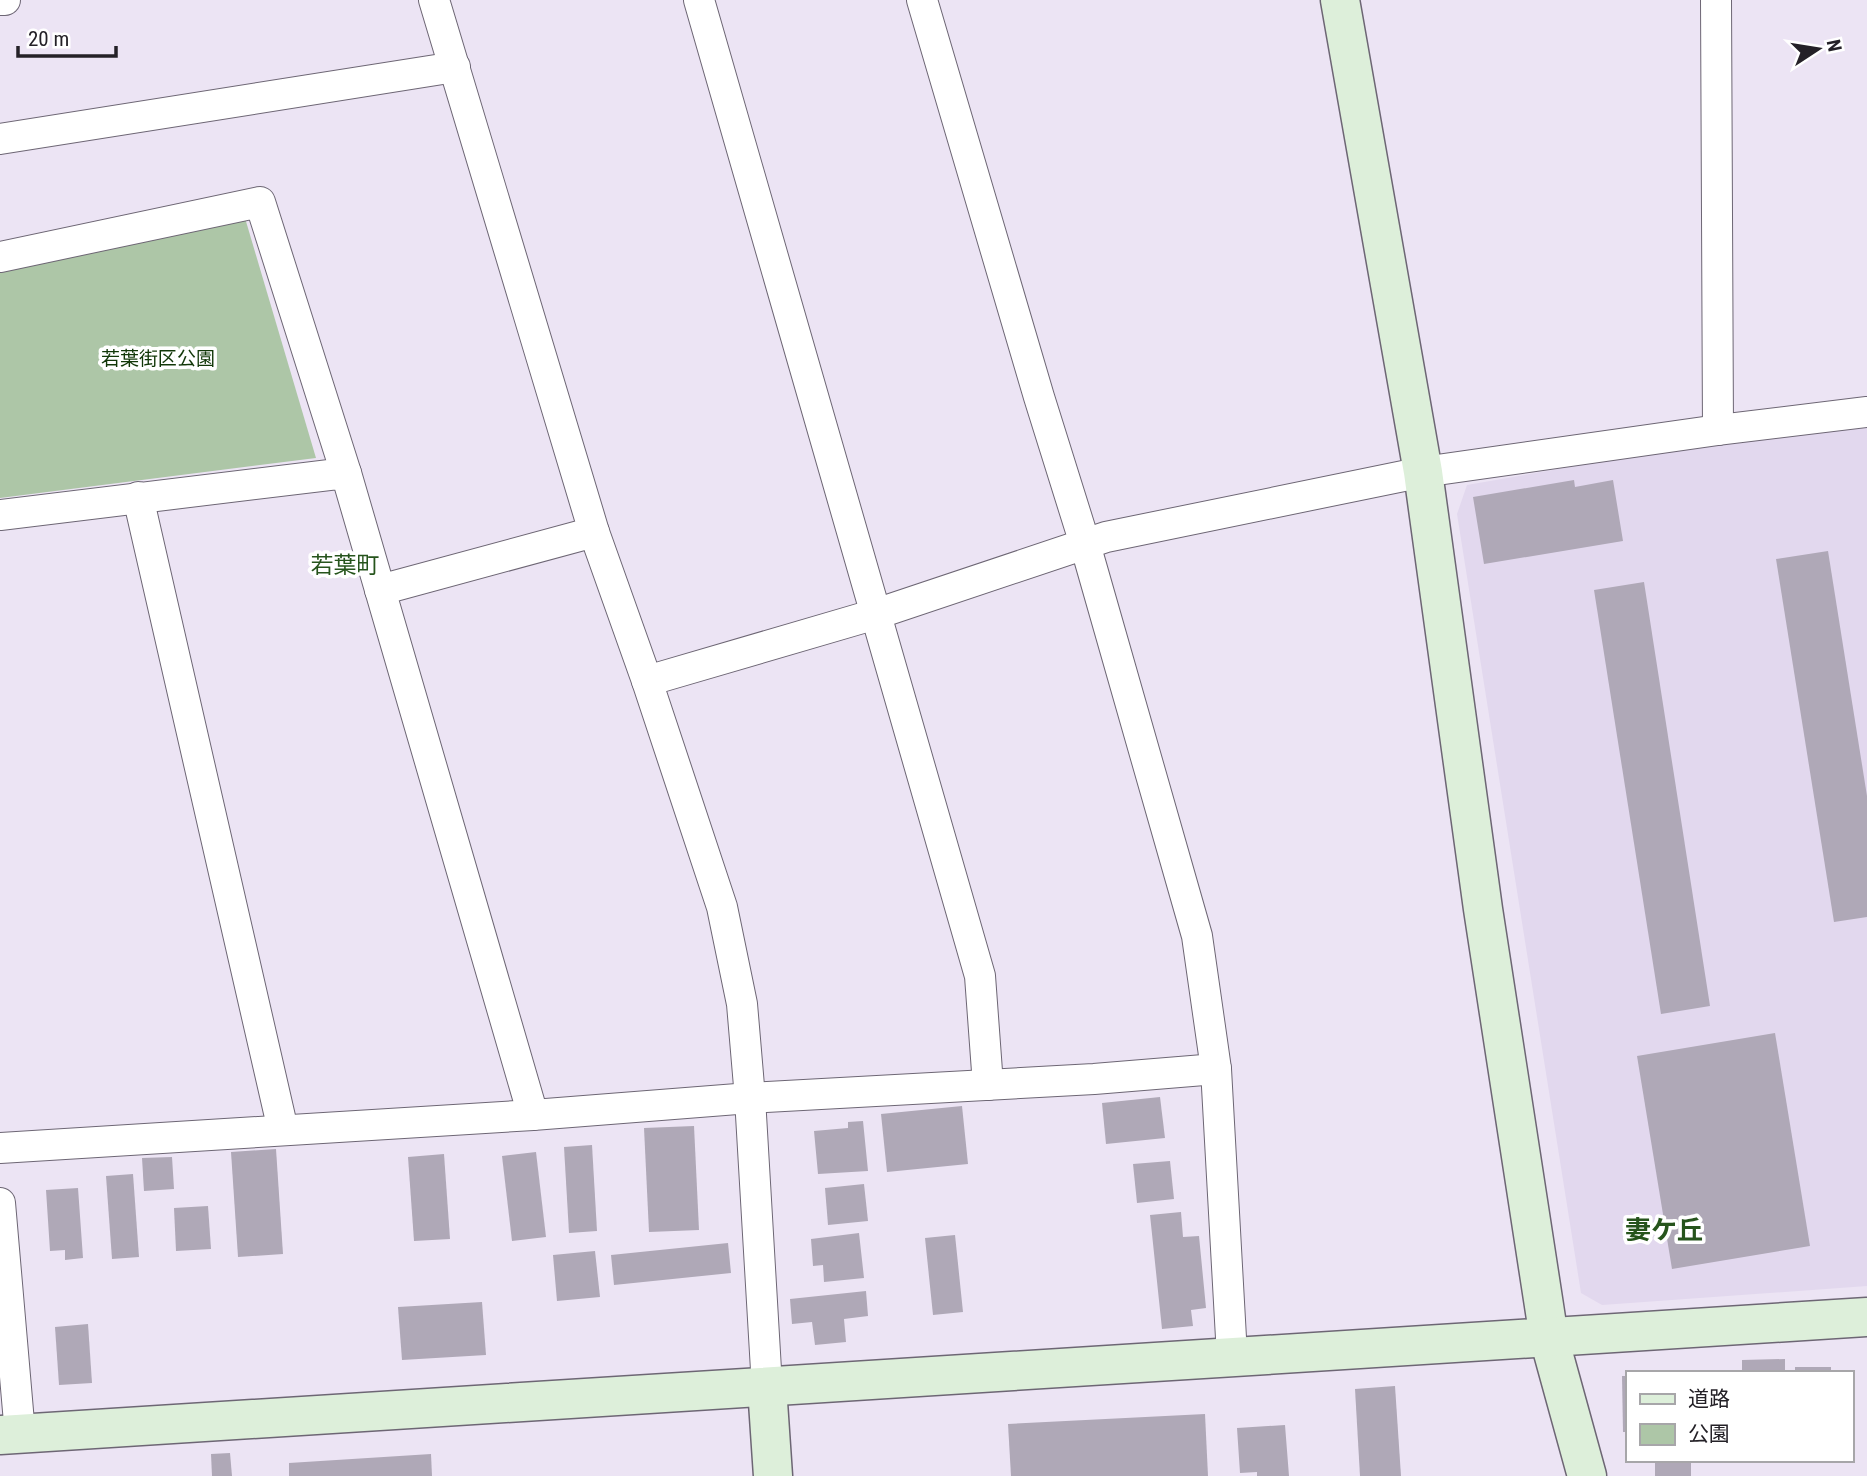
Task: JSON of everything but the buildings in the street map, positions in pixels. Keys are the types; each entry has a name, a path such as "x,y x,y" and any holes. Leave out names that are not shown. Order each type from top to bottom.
{"street":[{"path":"434,0 594,532 648,681 722,907 742,1004 773,1476"},
{"path":"699,0 980,976 988,1085"},
{"path":"922,0 1085,544 1197,936 1216,1069 1232,1356"},
{"path":"1340,0 1423,472 1483,909 1549,1338 1587,1476"},
{"path":"1716,0 1718,430"},
{"path":"0,139 455,67"},
{"path":"0,257 261,202 346,473 533,1115"},
{"path":"648,681 876,614 1106,537 1423,472 1718,430 1867,412"},
{"path":"0,515 346,473"},
{"path":"138,497 283,1130"},
{"path":"380,590 594,532"},
{"path":"0,1147 533,1115 750,1098 1094,1079 1216,1069"},
{"path":"0,1203 10,1434 1867,1317"}],"shaded area":[{"path":"1867,423 1867,1286 1602,1305 1581,1293 1457,514 1467,485 1742,437"}],"green space":[{"name":"若葉街区公園","path":"245,218 316,458 0,498 0,269"}],"district":[{"name":"若葉町","path":"345,565"},
{"name":"妻ケ丘","path":"1664,1230"}]}
